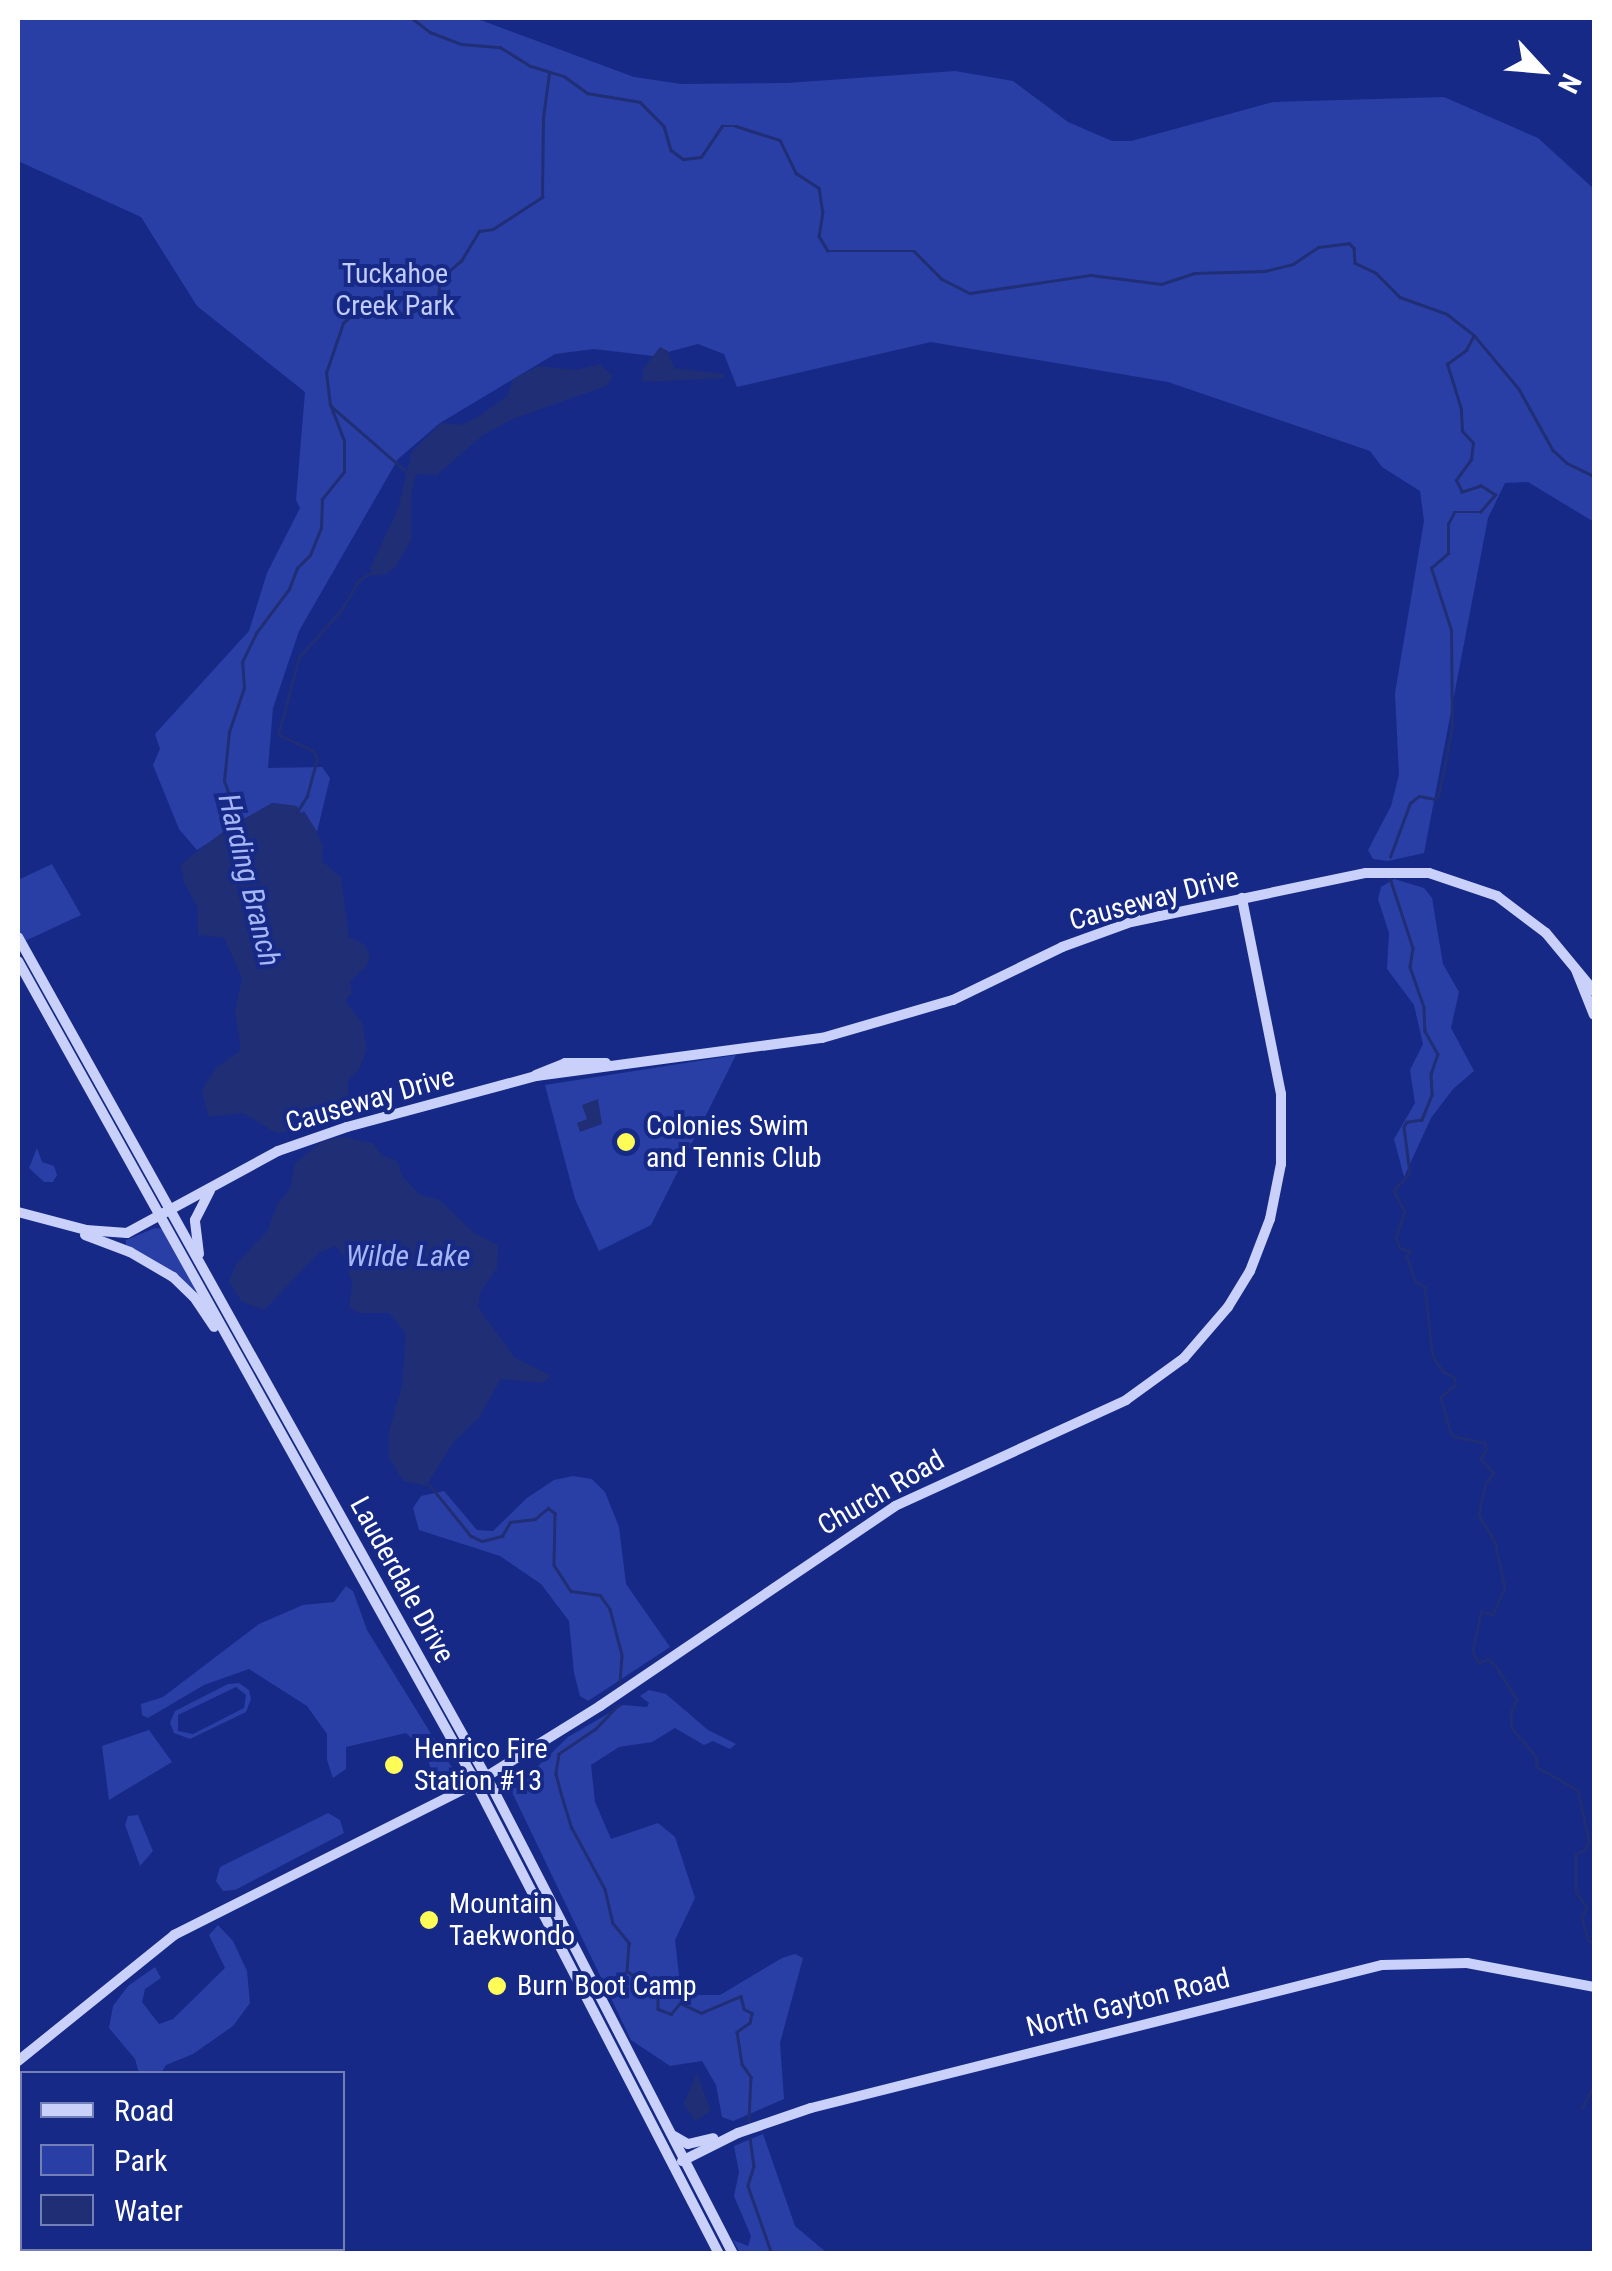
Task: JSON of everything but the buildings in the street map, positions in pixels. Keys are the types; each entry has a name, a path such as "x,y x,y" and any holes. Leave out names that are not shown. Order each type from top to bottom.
{"street":[{"name":"Causeway Drive","path":"62,1224 119,1234 166,1214 302,1141 536,1076 565,1063 609,1064 822,1038 953,1000 1100,932 1366,873 1402,871 1445,876 1497,896 1521,912 1594,991"},
{"name":"Church Road","path":"18,2061 164,1946 178,1941 186,1931 481,1780 600,1706 878,1516 964,1470 1134,1396 1170,1370 1208,1332 1238,1292 1259,1252 1282,1164 1281,1094 1242,898"},
{"name":"Lauderdale Drive","path":"18,937 245,1370 481,1780 679,2162 733,2254"},
{"name":"Lauderdale Drive","path":"18,960 166,1214 203,1270 481,1780 671,2134 679,2162 720,2254"},
{"name":"Causeway Drive","path":"1575,969 1594,1016"},
{"path":"203,1270 195,1220 212,1188"},
{"path":"18,1212 62,1224 146,1260 180,1283 245,1370"},
{"name":"North Gayton Road","path":"679,2162 738,2133 828,2104 1382,1964 1466,1963 1594,1987"},
{"path":"671,2134 688,2144 723,2133 738,2133"}],"green space":[{"name":"Tuckahoe Creek Park","path":"18,18 475,18 634,77 681,84 787,83 955,71 1013,81 1068,122 1112,141 1131,141 1273,102 1444,97 1538,138 1594,189 1594,522 1528,482 1505,483 1488,518 1424,853 1388,861 1373,859 1368,850 1391,806 1399,775 1395,693 1424,521 1420,491 1382,467 1370,451 1168,382 931,342 737,387 724,354 698,344 653,356 594,349 555,354 440,423 398,459 299,631 273,708 268,768 322,767 330,778 317,832 295,806 272,803 197,850 179,829 153,765 160,749 155,734 249,631 267,573 300,508 296,500 305,392 197,306 141,217 18,161"},
{"path":"52,864 81,915 25,941 18,928 18,880"},
{"path":"1394,879 1424,888 1432,898 1443,964 1459,992 1451,1028 1474,1071 1453,1089 1431,1118 1404,1177 1394,1139 1415,1103 1410,1070 1423,1044 1414,1005 1387,969 1389,933 1378,899 1381,887"},
{"name":"Colonies Swim and Tennis Club","path":"736,1055 651,1225 599,1251 575,1199 545,1085"},
{"path":"37,1148 42,1162 54,1166 57,1175 53,1182 44,1182 29,1168"},
{"path":"155,1228 163,1229 196,1291 126,1245 126,1240"},
{"path":"573,1476 592,1479 605,1492 619,1527 626,1584 670,1647 588,1701 580,1696 574,1673 569,1621 541,1584 500,1556 419,1530 413,1508 421,1496 444,1491 477,1530 493,1531 527,1498 554,1480"},
{"path":"346,1586 353,1591 367,1630 454,1771 456,1778 447,1786 436,1786 425,1750 406,1733 346,1747 346,1769 333,1778 327,1760 327,1734 307,1706 249,1669 204,1685 148,1718 142,1715 141,1704 163,1697 259,1624 303,1605 334,1602"},
{"path":"239,1683 249,1690 251,1699 246,1712 190,1739 174,1733 170,1723 175,1711 228,1684","holes":["236,1687 246,1695 244,1708 193,1734 178,1731 178,1715"]},
{"path":"649,1690 666,1694 708,1730 736,1744 730,1749 713,1741 704,1745 675,1728 652,1742 619,1747 591,1765 595,1802 611,1839 658,1823 675,1837 695,1898 675,1940 680,1984 692,1995 720,1995 782,1958 795,1954 803,1958 780,2043 784,2099 733,2121 722,2117 716,2085 702,2061 670,2066 631,2040 510,1788 518,1773 535,1769 568,1737 623,1705 647,1707 649,1703 640,1696"},
{"path":"149,1730 172,1762 109,1800 102,1746"},
{"path":"328,1813 340,1820 344,1833 235,1890 223,1891 216,1881 220,1867"},
{"path":"138,1815 153,1851 140,1866 125,1825 128,1816"},
{"path":"218,1925 233,1941 247,1971 250,2003 233,2026 193,2054 166,2065 162,2071 138,2071 135,2059 109,2028 113,2006 128,1986 155,1967 161,1978 145,1989 142,2002 159,2024 173,2019 225,1968 209,1935"},
{"path":"763,2134 795,2226 827,2253 740,2253 733,2240 748,2246 751,2236 734,2196 739,2172 734,2146"}],"water":[{"path":"660,347 668,351 674,368 723,374 724,378 642,382 643,369"},
{"path":"600,364 613,376 607,386 512,419 482,436 437,475 416,474 411,494 411,540 397,565 387,574 372,576 370,568 398,509 412,451 441,423 460,425 478,417 507,396 513,379 538,366 577,370"},
{"path":"272,803 297,806 300,814 304,811 323,847 322,861 341,877 349,937 364,944 370,955 367,966 350,982 352,993 345,1001 362,1022 367,1049 359,1070 348,1080 349,1110 314,1129 276,1133 243,1113 209,1117 202,1093 205,1084 217,1067 241,1050 235,1011 242,978 224,938 198,935 198,908 184,883 181,864 228,828"},
{"path":"598,1099 602,1124 580,1132 577,1123 587,1119 582,1105"},
{"name":"Wilde Lake","path":"343,1137 373,1143 382,1155 397,1161 403,1177 420,1195 440,1200 474,1233 498,1245 497,1268 481,1291 478,1307 514,1357 551,1376 543,1383 501,1379 479,1418 453,1443 426,1486 403,1481 389,1458 389,1432 402,1385 406,1334 389,1313 359,1313 349,1307 352,1284 345,1258 336,1246 319,1253 264,1310 242,1302 229,1282 236,1264 268,1230 277,1204 290,1189 295,1163 324,1140"},
{"path":"697,2073 711,2111 695,2121 683,2104"}],"waterway":[{"path":"412,18 430,32 462,44 500,47 531,66 564,76 587,93 640,102 664,126 671,150 683,159 701,157 722,126 736,126 780,140 796,173 819,188 823,212 819,236 828,251 914,251 942,279 970,293 1091,275 1161,284 1194,273 1265,271 1293,264 1318,247 1349,243 1354,248 1355,263 1376,273 1400,297 1447,314 1474,335 1519,389 1553,450 1567,463 1594,476"},
{"name":"Harding Branch","path":"238,820 224,781 229,732 244,688 242,662 256,633 289,589 297,568 310,555 321,528 322,499 344,472 344,441 330,405 326,373 343,323 351,316 410,313 432,304 438,297 440,279 461,261 479,231 493,229 542,197 543,118 549,73"},
{"path":"1390,857 1410,803 1419,796 1435,799 1439,794 1452,727 1451,630 1431,568 1448,553 1448,524 1454,512 1480,512 1495,495 1481,486 1462,492 1456,480 1471,459 1473,443 1462,431 1461,409 1447,364 1466,350 1473,337"},
{"path":"331,406 408,473"},
{"path":"297,812 307,796 317,758 313,751 278,735 299,657 342,609 358,581 372,572"},
{"path":"1390,878 1413,948 1410,967 1424,1007 1425,1031 1438,1054 1431,1074 1432,1095 1422,1120 1407,1122 1404,1127 1410,1173 1394,1191 1405,1212 1396,1237 1400,1248 1411,1251 1407,1256 1415,1281 1425,1287 1433,1357 1444,1372 1454,1377 1456,1385 1441,1397 1450,1431 1453,1436 1485,1443 1487,1449 1481,1459 1494,1473 1485,1485 1479,1515 1495,1542 1505,1588 1493,1615 1481,1612 1473,1652 1479,1663 1488,1659 1496,1666 1517,1700 1511,1713 1512,1728 1536,1757 1537,1767 1578,1790 1589,1841 1585,1850 1576,1854 1576,1892 1587,1907 1582,1917 1588,1940 1594,1943"},
{"name":"Harding Branch","path":"429,1484 471,1536 482,1541 502,1536 510,1522 535,1519 548,1508 555,1513 554,1565 571,1591 600,1595 610,1609 622,1655 620,1683"},
{"name":"Harding Branch","path":"619,1705 596,1729 559,1754 556,1774 561,1793 572,1828 605,1889 613,1923 629,1943 627,1971 658,1991 658,2009 671,2014 680,2003 701,2013 741,1996 744,2009 752,2013 750,2023 737,2032 742,2064 751,2077 749,2120"},
{"path":"1582,2108 1594,2084"},
{"name":"Harding Branch","path":"750,2138 754,2166 748,2186 772,2254"}],"place":[{"name":"Colonies Swim and Tennis Club","path":"626,1142"},
{"name":"Henrico Fire Station #13","path":"394,1765"},
{"name":"Mountain Taekwondo","path":"429,1920"},
{"name":"Burn Boot Camp","path":"497,1986"}]}
